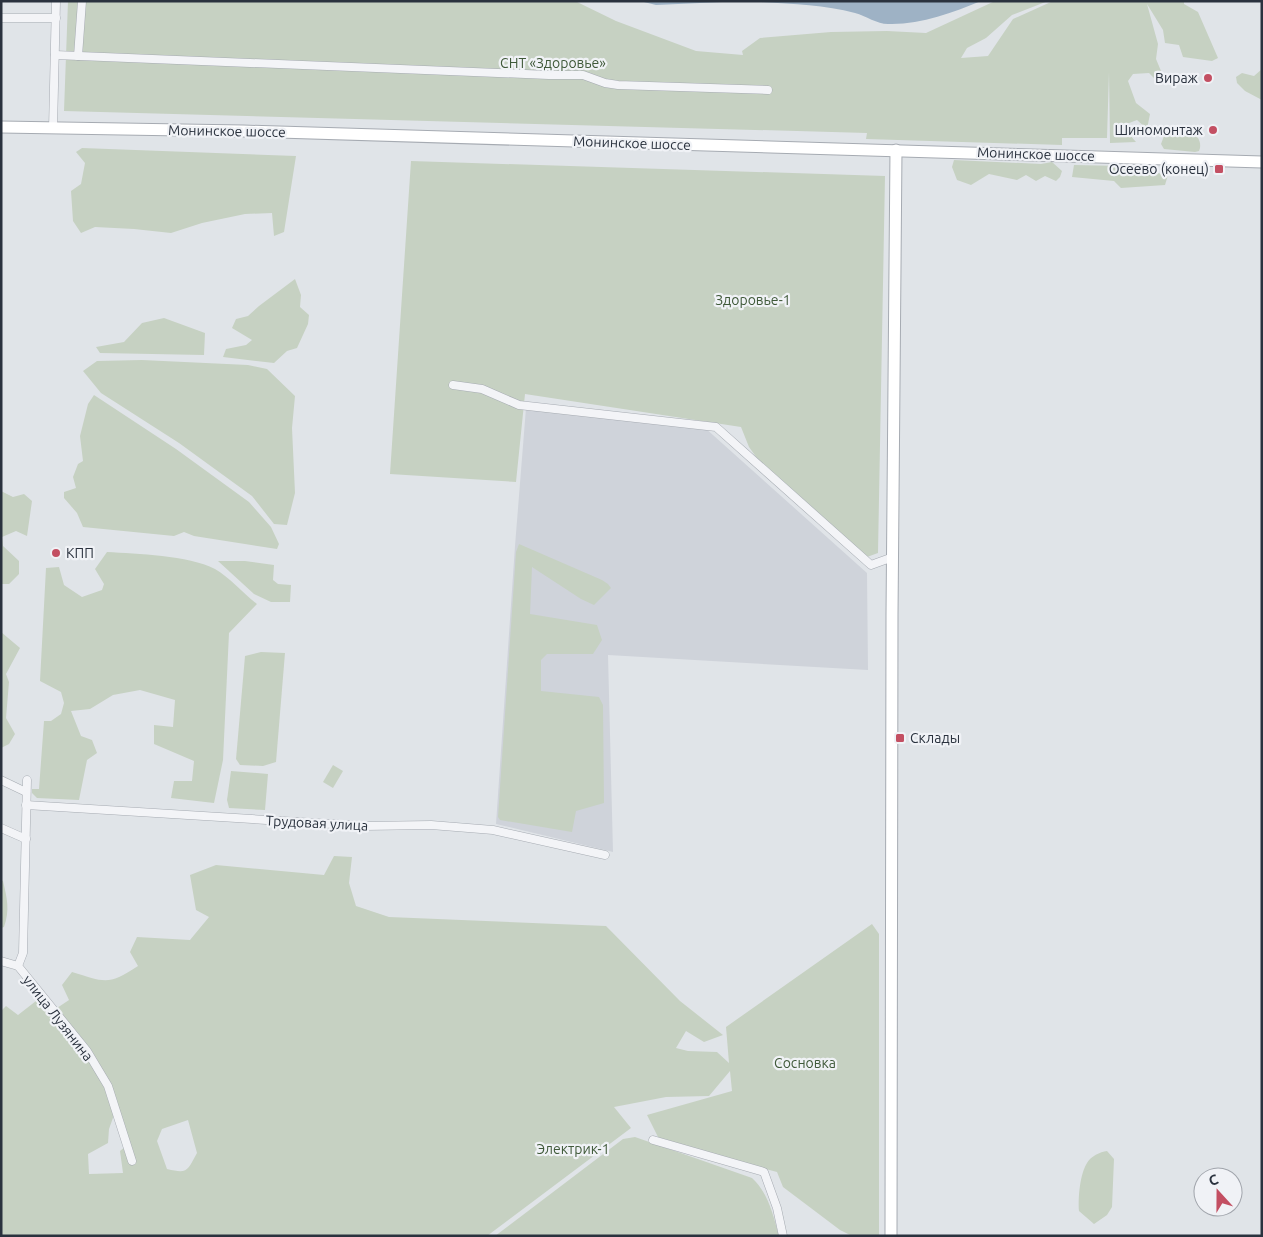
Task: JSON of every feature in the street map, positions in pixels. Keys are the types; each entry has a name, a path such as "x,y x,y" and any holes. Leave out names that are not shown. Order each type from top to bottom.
{"main road":[{"name":"Монинское шоссе","path":"1,127 243,131 1262,162"},
{"path":"891,1236 896,150"}],"street":[{"path":"53,128 56,1"},
{"path":"78,56 82,1"},
{"path":"1,18 56,18"},
{"path":"54,55 550,75 575,74 618,85 768,90"},
{"path":"453,385 482,389 519,405 716,427 871,565 894,557"},
{"path":"1,780 26,792"},
{"name":"улица Лузянина","path":"27,780 23,953 18,966 87,1051 108,1086 132,1161"},
{"name":"Трудовая улица","path":"26,805 364,826 430,825 488,830 605,855"},
{"path":"1,828 26,839"},
{"path":"1,970 4,962 18,966"},
{"path":"653,1140 764,1172 777,1208 783,1236"}],"shaded area":[{"path":"526,408 704,427 867,573 868,670 608,655 613,852 496,824"}],"green space":[{"name":"СНТ «Здоровье»","path":"68,1 575,1 616,21 696,51 743,55 742,51 760,38 831,32 887,31 926,33 995,1 1048,1 1012,15 986,38 967,48 961,58 988,56 1013,19 1053,1 1184,1 1184,4 1198,12 1218,58 1212,61 1183,57 1179,45 1165,43 1163,30 1147,4 1158,44 1156,59 1161,71 1155,79 1149,73 1133,74 1128,81 1136,103 1150,114 1147,129 1137,120 1124,125 1136,142 1110,143 1109,72 1107,138 1062,138 1062,145 866,139 867,133 64,111"},
{"path":"1262,69 1262,100 1245,91 1237,83 1236,77 1242,73 1254,76"},
{"path":"1172,132 1194,133 1200,141 1199,151 1164,149 1161,144 1164,136"},
{"path":"82,148 296,156 284,232 274,236 272,213 245,214 202,223 171,233 95,227 81,233 73,221 71,191 81,184 85,163 76,152"},
{"path":"954,160 1041,164 1052,162 1062,171 1056,181 1045,176 1036,181 1026,175 1017,180 989,174 971,185 957,180 952,167"},
{"name":"Здоровье-1","path":"411,161 885,176 878,553 867,557 759,461 749,447 741,427 525,394 516,482 390,474"},
{"path":"1074,165 1121,166 1168,175 1165,185 1121,188 1114,181 1072,177"},
{"path":"295,279 301,295 300,307 309,315 308,324 297,348 287,351 274,363 223,357 226,349 246,345 252,340 232,328 236,319 248,316"},
{"path":"164,318 205,333 204,355 100,353 96,347 124,342 142,323"},
{"path":"142,360 248,365 267,369 295,396 292,428 295,493 287,525 274,524 252,496 179,443 101,393 83,371 97,361"},
{"path":"94,395 176,449 249,502 271,527 279,544 277,549 194,536 184,532 174,536 83,527 77,513 64,498 64,492 76,488 73,477 78,464 83,461 80,436 88,404"},
{"path":"1,491 13,497 24,494 32,501 27,536 16,531 2,537 3,546 19,561 19,574 9,584 1,584"},
{"path":"519,544 602,580 611,588 594,605 581,599 532,567 530,614 597,625 602,640 593,654 547,654 541,660 541,691 599,697 603,705 604,803 576,811 572,832 500,820 498,817 516,552"},
{"path":"107,552 162,556 204,564 220,572 257,604 229,633 223,760 214,803 171,798 174,781 192,781 194,761 154,744 154,725 173,727 175,700 140,690 113,695 90,709 71,711 81,736 92,740 97,753 87,760 79,800 37,798 32,793 32,789 39,789 44,721 51,721 61,714 64,703 61,692 40,681 46,568 59,567 64,585 82,597 102,590 104,584 95,569"},
{"path":"218,561 245,561 274,565 273,580 278,584 291,585 290,602 271,602 254,594"},
{"path":"1,632 20,648 6,674 9,682 6,718 15,734 9,744 1,748"},
{"path":"261,652 285,653 276,762 263,766 240,765 236,759 245,656"},
{"path":"333,765 343,771 333,788 323,782"},
{"path":"231,771 268,774 265,810 229,808 227,800"},
{"path":"334,856 352,857 349,883 356,906 389,917 606,926 680,1001 723,1035 704,1042 686,1031 676,1048 688,1051 717,1052 729,1063 726,1027 872,924 879,934 879,1236 852,1236 840,1230 783,1187 777,1172 660,1141 647,1115 732,1091 730,1071 709,1096 666,1097 614,1107 631,1128 487,1236 1,1236 1,1011 6,1006 18,1015 36,1001 48,1014 69,1000 62,985 72,972 99,980 120,977 138,966 130,952 137,937 190,940 209,917 196,910 190,875 216,865 324,875","holes":["114,1115 125,1147 120,1151 123,1173 89,1174 88,1154 108,1143 109,1129","188,1120 197,1153 186,1170 167,1169 157,1141 162,1129"]},
{"path":"1,880 3,881 7,899 7,909 6,921 4,927 1,928"},
{"path":"635,1137 752,1178 763,1191 779,1236 495,1236 623,1139"},
{"path":"1107,1151 1114,1159 1112,1207 1107,1215 1094,1224 1079,1211 1081,1179 1091,1158"}],"water":[{"path":"640,1 744,1 656,5"},
{"path":"748,1 981,1 947,14 912,23 888,24 880,23 855,13 829,8"}],"place":[{"name":"Вираж","path":"1208,78"},
{"name":"Шиномонтаж","path":"1213,130"},
{"name":"Осеево (конец)","path":"1219,169"},
{"name":"КПП","path":"56,553"},
{"name":"Склады","path":"900,738"}],"park label":[{"name":"Сосновка","path":"805,1063"},
{"name":"Электрик-1","path":"573,1149"}]}
